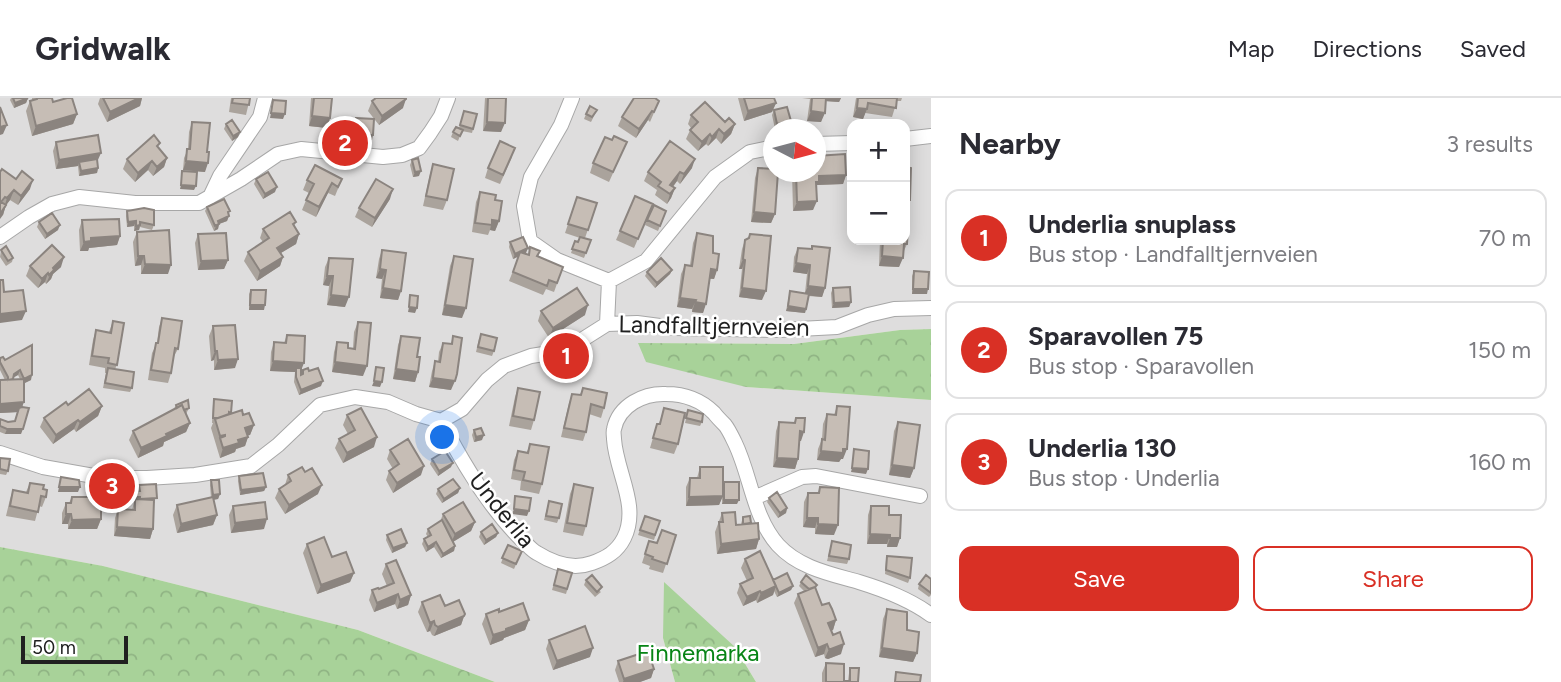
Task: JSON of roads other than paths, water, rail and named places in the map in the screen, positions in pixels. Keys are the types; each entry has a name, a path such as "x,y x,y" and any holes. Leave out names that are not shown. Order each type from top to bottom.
{"street":[{"path":"210,197 220,176 260,117 265,98"},
{"path":"0,237 52,204 79,197 135,203 199,203 278,154 300,149 383,157 402,155 419,148 440,116 447,98"},
{"path":"572,98 561,125 531,177 524,206 530,242 557,260 609,281"},
{"path":"910,138 931,136"},
{"path":"826,144 847,143"},
{"path":"609,281 646,261 715,177 750,152 763,149"},
{"path":"607,324 609,281"},
{"name":"Landfalltjernveien","path":"441,421 462,409 487,380 504,366 531,356 556,352 578,343 607,324 636,323 675,328 803,329 837,327 868,315 894,309 931,307"},
{"name":"Underlia","path":"441,421 467,467 511,528 535,552 563,565 588,565 610,556 624,537 630,517 615,451 614,429 623,409 644,396 687,396 706,406 726,426 740,454 765,524 778,545 795,559 824,573 910,601 931,615"},
{"path":"0,453 43,467 105,478 195,475 251,466 278,445 320,405 355,397 388,402 441,421"},
{"path":"754,498 802,477 816,476 920,496"}],"place":[{"name":"Sparavollen 75","path":"345,143"},
{"name":"Underlia snuplass","path":"566,356"},
{"name":"Underlia 130","path":"112,486"}],"park label":[{"name":"Finnemarka","path":"698,653"}]}
